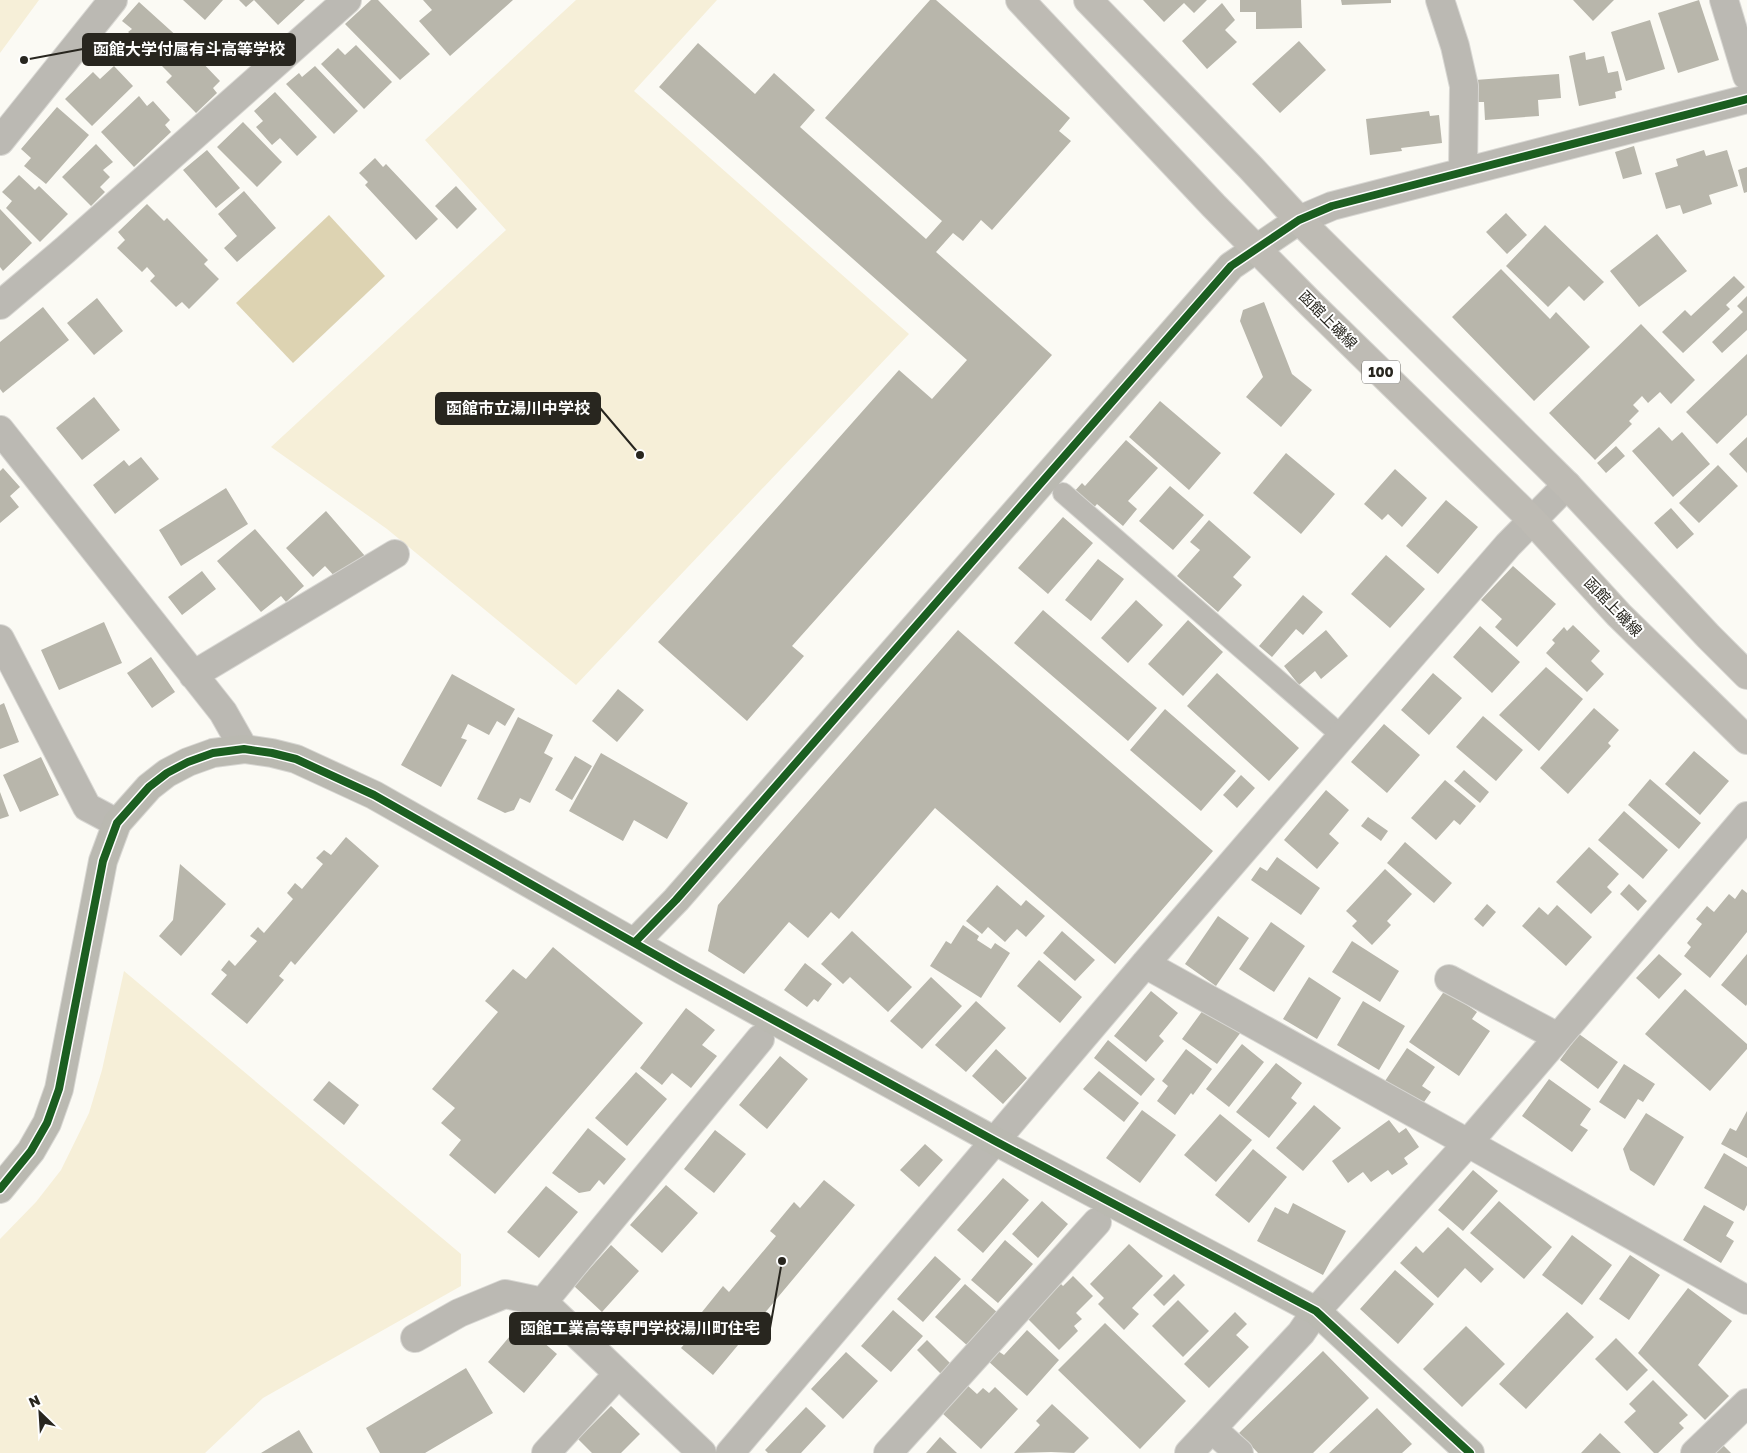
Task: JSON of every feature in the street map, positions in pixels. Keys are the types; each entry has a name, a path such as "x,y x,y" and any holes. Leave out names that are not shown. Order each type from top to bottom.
{"main road":[{"name":"函館上磯線","path":"1020,0 1256,248 1532,520 1619,615 1747,740"},
{"path":"1095,2 1299,220 1567,485 1747,675"}],"street":[{"path":"0,141 114,0"},
{"path":"0,305 72,244 347,0"},
{"path":"1440,0 1456,46 1464,86 1463,172"},
{"path":"1724,0 1747,76"},
{"path":"635,942 689,885 1231,266 1299,220 1332,206 1747,98"},
{"path":"0,430 193,674 222,712 244,749"},
{"path":"730,1453 1145,964 1508,544 1567,485"},
{"path":"193,674 395,554"},
{"path":"0,639 87,807 117,823"},
{"path":"0,1189 31,1151 48,1123 59,1089 103,861 117,823 149,787 167,773 188,762 213,753 244,749 272,753 296,759 374,795 699,979 995,1142 1316,1311 1470,1453"},
{"path":"1189,1453 1301,1333 1316,1311 1468,1143 1747,816"},
{"path":"1145,964 1746,1296"},
{"path":"1449,979 1558,1037"},
{"path":"543,1302 760,1039"},
{"path":"888,1453 1097,1222"},
{"path":"415,1338 459,1313 504,1294 543,1302 702,1453"},
{"path":"546,1453 618,1374"},
{"path":"1696,1453 1747,1403"},
{"path":"1212,1429 1239,1453"}],"lane":[{"path":"1063,493 1342,736"}],"shaded area":[{"path":"0,0 39,0 0,53"},
{"path":"576,0 717,0 634,91 909,334 576,685 387,529 271,447 506,230 425,140"},
{"path":"329,215 385,276 293,363 236,303"},
{"path":"124,971 461,1254 461,1286 263,1398 205,1453 0,1453 0,1239 36,1202 61,1170 89,1113 102,1070"}],"building":[{"path":"183,0 223,0 205,20"},
{"path":"239,0 254,0 246,7"},
{"path":"254,0 305,0 278,25"},
{"path":"371,0 378,0 430,54 400,80 345,24"},
{"path":"423,0 513,0 450,56 419,21 432,10"},
{"path":"930,0 936,0 1070,118 1059,131 1071,141 992,230 981,220 963,241 953,233 936,252 1052,355 792,646 804,656 747,721 658,642 899,370 932,399 967,360 659,87 698,43 755,94 774,73 815,110 800,127 926,239 942,221 825,118"},
{"path":"1143,0 1207,0 1194,13 1184,3 1164,22"},
{"path":"1240,0 1301,0 1302,28 1256,29 1256,12 1240,12"},
{"path":"1341,0 1391,0 1391,3 1342,5"},
{"path":"1573,0 1614,0 1593,21"},
{"path":"1699,0 1719,60 1678,73 1658,13"},
{"path":"139,2 180,39 160,60 128,32 132,29 122,21"},
{"path":"1222,3 1235,20 1225,30 1237,42 1207,69 1182,41"},
{"path":"1650,20 1665,69 1626,81 1611,32"},
{"path":"189,40 201,53 197,57 220,81 213,88 217,93 196,113 166,82 172,76 162,66"},
{"path":"1299,41 1326,70 1280,113 1252,84"},
{"path":"356,45 392,82 364,109 321,64 338,48 345,55"},
{"path":"1585,52 1586,60 1604,56 1608,73 1618,71 1622,90 1615,92 1616,98 1579,106 1569,56"},
{"path":"114,66 133,86 92,126 65,99 93,72 100,79"},
{"path":"315,66 358,111 334,134 286,84 299,73 302,77"},
{"path":"1559,74 1561,98 1538,100 1539,116 1485,120 1484,102 1476,102 1475,80"},
{"path":"275,92 317,137 297,156 280,138 272,145 256,127 263,121 254,111"},
{"path":"139,96 147,106 153,101 170,120 165,125 171,132 134,167 101,132"},
{"path":"57,107 89,135 46,184 24,166 31,158 21,149"},
{"path":"1429,111 1430,116 1439,115 1442,143 1401,148 1402,151 1370,155 1366,119"},
{"path":"243,122 282,162 257,187 217,147"},
{"path":"96,144 113,162 103,170 110,177 100,187 105,192 91,206 62,177"},
{"path":"1634,146 1642,174 1623,179 1615,152"},
{"path":"207,150 240,188 216,208 183,170"},
{"path":"1704,150 1706,156 1727,150 1738,186 1709,195 1712,204 1683,214 1680,205 1666,209 1655,173 1678,166 1676,159"},
{"path":"375,158 383,167 386,164 438,219 416,240 365,185 368,182 359,173"},
{"path":"1747,167 1747,192 1744,193 1738,170"},
{"path":"19,175 35,190 39,186 68,214 40,242 6,208 12,201 2,192"},
{"path":"456,186 477,209 457,229 435,206"},
{"path":"244,191 276,228 237,262 224,248 237,236 218,214"},
{"path":"147,204 164,221 167,218 208,260 204,264 219,279 189,309 182,302 176,307 150,281 155,276 147,267 142,272 117,248 125,240 118,232"},
{"path":"0,209 32,243 3,271 0,267"},
{"path":"1506,213 1527,235 1507,254 1486,232"},
{"path":"1545,225 1604,282 1584,301 1569,286 1548,307 1506,266"},
{"path":"1657,234 1687,271 1639,307 1610,271"},
{"path":"1501,269 1550,319 1556,312 1590,347 1534,401 1452,317"},
{"path":"1734,276 1745,287 1726,305 1730,309 1683,353 1662,332 1685,310 1691,316"},
{"path":"1747,296 1747,330 1722,353 1712,342 1743,312 1737,306"},
{"path":"97,298 123,331 94,355 67,323"},
{"path":"1264,302 1292,374 1312,390 1281,427 1246,397 1263,377 1240,321 1243,310"},
{"path":"43,307 69,340 3,393 0,389 0,342"},
{"path":"1641,324 1695,380 1671,404 1660,392 1648,403 1642,396 1633,405 1639,411 1629,421 1632,424 1595,460 1549,413"},
{"path":"1747,354 1747,415 1717,444 1686,412"},
{"path":"94,397 120,430 82,460 56,428"},
{"path":"1160,401 1221,453 1189,490 1129,437"},
{"path":"1659,427 1672,441 1682,432 1710,464 1673,497 1632,451"},
{"path":"1747,437 1747,473 1729,454"},
{"path":"1126,440 1158,468 1128,501 1137,509 1123,526 1097,504 1091,511 1072,494 1082,483 1085,486"},
{"path":"1616,446 1625,456 1606,473 1597,463"},
{"path":"1286,453 1335,494 1301,534 1253,493"},
{"path":"141,457 159,479 115,514 93,485 124,460 129,466"},
{"path":"1718,465 1738,486 1699,523 1679,503"},
{"path":"3,468 20,487 10,496 19,507 0,523 0,471"},
{"path":"1395,469 1427,498 1402,527 1388,514 1382,520 1364,504"},
{"path":"1170,486 1204,515 1173,550 1139,521"},
{"path":"226,488 248,524 181,566 159,530"},
{"path":"1446,500 1478,527 1438,574 1406,546"},
{"path":"1671,508 1694,534 1677,549 1654,523"},
{"path":"326,511 365,556 338,580 325,566 313,577 286,548"},
{"path":"1063,517 1093,543 1048,594 1018,568"},
{"path":"1209,520 1251,557 1233,577 1242,585 1218,612 1177,576 1200,550 1190,542"},
{"path":"255,529 304,586 286,602 281,596 261,612 217,561"},
{"path":"1386,555 1425,589 1390,628 1351,594"},
{"path":"1098,559 1124,579 1091,621 1065,600"},
{"path":"1513,566 1556,604 1517,647 1495,627 1502,619 1481,600"},
{"path":"202,571 216,589 182,615 168,597"},
{"path":"1303,595 1323,612 1303,635 1296,629 1272,657 1259,646"},
{"path":"1136,600 1163,625 1128,663 1101,638"},
{"path":"1043,610 1157,708 1128,741 1014,643"},
{"path":"1188,620 1223,652 1183,696 1148,664"},
{"path":"104,622 122,663 59,690 41,650"},
{"path":"1573,625 1600,651 1591,661 1604,674 1587,692 1546,653 1555,643 1552,640 1564,627 1567,631"},
{"path":"1480,626 1520,662 1492,693 1453,657"},
{"path":"958,630 1213,851 1115,964 935,808 839,919 831,912 808,938 789,922 744,974 708,951 718,905"},
{"path":"1326,630 1348,656 1321,679 1315,671 1299,685 1284,666"},
{"path":"151,657 175,692 152,708 127,673"},
{"path":"1546,667 1583,699 1539,751 1499,715"},
{"path":"1217,673 1299,748 1269,781 1187,706"},
{"path":"1433,673 1462,698 1429,735 1401,710"},
{"path":"452,674 515,709 505,726 497,721 489,735 468,724 461,738 467,740 441,787 401,765"},
{"path":"618,689 644,710 617,742 592,721"},
{"path":"4,703 19,742 0,749 0,705"},
{"path":"1594,708 1619,730 1608,743 1611,746 1568,794 1540,768"},
{"path":"1165,709 1236,771 1201,811 1130,750"},
{"path":"1483,716 1523,750 1496,781 1456,747"},
{"path":"518,717 553,735 544,753 553,758 530,803 520,798 514,810 505,813 477,799"},
{"path":"1384,724 1420,755 1387,793 1351,762"},
{"path":"1694,751 1729,781 1700,815 1665,784"},
{"path":"601,753 688,803 667,839 634,820 623,841 569,811"},
{"path":"575,756 592,766 572,800 555,790"},
{"path":"41,757 59,795 20,812 3,775"},
{"path":"1464,770 1489,792 1480,803 1454,781"},
{"path":"1241,775 1255,788 1237,808 1223,795"},
{"path":"1650,779 1701,823 1679,849 1628,805"},
{"path":"1445,780 1476,806 1460,825 1454,820 1436,840 1411,818"},
{"path":"1326,790 1349,810 1329,834 1339,843 1317,869 1284,840"},
{"path":"0,792 9,816 0,819"},
{"path":"1624,811 1668,850 1643,879 1598,840"},
{"path":"1368,817 1388,831 1381,841 1361,826"},
{"path":"346,837 379,866 295,965 291,961 279,976 284,980 247,1024 211,994 227,975 221,970 229,960 235,966 257,941 250,936 258,927 264,933 293,899 287,893 295,883 302,889 323,864 316,858 324,850 331,855"},
{"path":"1405,842 1452,883 1434,903 1387,863"},
{"path":"1589,847 1619,874 1607,887 1612,892 1591,914 1556,882"},
{"path":"1277,857 1320,888 1301,915 1251,880 1260,867 1267,871"},
{"path":"180,864 226,904 181,956 159,936 173,920"},
{"path":"1385,869 1412,894 1387,921 1391,925 1372,945 1352,926 1357,921 1346,911"},
{"path":"1629,884 1647,901 1638,911 1620,894"},
{"path":"997,885 1021,906 1026,900 1045,916 1026,937 1017,929 1005,942 988,927 982,934 966,921"},
{"path":"1742,889 1747,893 1747,932 1710,978 1684,956 1691,947 1687,943 1702,924 1696,919 1707,906 1714,912 1729,894 1735,899"},
{"path":"1487,904 1496,912 1483,927 1474,919"},
{"path":"1557,905 1592,937 1566,966 1522,926 1539,907 1548,915"},
{"path":"1218,916 1249,938 1216,986 1185,964"},
{"path":"1271,922 1305,946 1274,992 1239,969"},
{"path":"963,925 979,936 977,940 991,949 995,943 1010,953 981,998 930,966 946,941 951,944"},
{"path":"852,931 912,987 888,1012 850,977 843,984 821,964"},
{"path":"1062,931 1095,960 1075,981 1043,953"},
{"path":"1352,941 1399,971 1380,1002 1332,972"},
{"path":"553,947 643,1023 495,1194 449,1155 461,1140 441,1123 455,1108 432,1089 498,1012 485,1001 513,969 526,979"},
{"path":"1659,954 1682,974 1659,999 1636,978"},
{"path":"1747,954 1747,1004 1746,1006 1721,985"},
{"path":"1039,960 1082,997 1060,1023 1017,986"},
{"path":"805,963 832,984 818,1002 814,999 807,1007 784,990"},
{"path":"931,977 962,1006 922,1049 890,1021"},
{"path":"1309,977 1341,998 1317,1039 1283,1019"},
{"path":"1685,989 1747,1044 1747,1049 1710,1091 1645,1034"},
{"path":"1445,990 1477,1012 1472,1019 1490,1031 1459,1076 1409,1042"},
{"path":"1151,991 1178,1013 1159,1036 1164,1041 1146,1062 1114,1036"},
{"path":"976,1001 1006,1028 966,1072 935,1045"},
{"path":"1363,1001 1405,1026 1379,1070 1337,1045"},
{"path":"1206,1006 1241,1032 1217,1064 1182,1039"},
{"path":"686,1008 715,1030 702,1045 717,1056 691,1088 672,1073 662,1085 640,1068"},
{"path":"1579,1034 1618,1062 1598,1089 1560,1060"},
{"path":"1108,1040 1155,1079 1141,1096 1094,1058"},
{"path":"1242,1044 1264,1062 1229,1107 1206,1089"},
{"path":"1407,1048 1435,1067 1422,1086 1431,1092 1422,1105 1385,1081"},
{"path":"996,1049 1027,1078 1003,1104 972,1076"},
{"path":"1186,1049 1212,1069 1175,1115 1157,1101 1168,1086 1162,1081"},
{"path":"780,1056 808,1079 767,1129 739,1105"},
{"path":"1276,1063 1302,1083 1291,1098 1297,1103 1269,1138 1236,1112"},
{"path":"1624,1064 1655,1084 1643,1102 1638,1099 1625,1119 1599,1102"},
{"path":"1099,1071 1139,1103 1124,1122 1083,1089"},
{"path":"636,1072 667,1099 627,1146 595,1118"},
{"path":"1549,1079 1591,1109 1580,1125 1588,1130 1572,1152 1522,1116"},
{"path":"329,1081 359,1105 344,1125 313,1100"},
{"path":"1314,1105 1341,1128 1303,1171 1276,1148"},
{"path":"1142,1110 1176,1135 1140,1183 1106,1158"},
{"path":"1747,1111 1747,1158 1721,1144 1730,1128 1736,1131"},
{"path":"1646,1113 1684,1137 1654,1186 1630,1170 1623,1149"},
{"path":"1220,1114 1252,1140 1216,1182 1184,1155"},
{"path":"1389,1120 1399,1133 1406,1128 1419,1147 1404,1158 1408,1164 1392,1175 1388,1170 1371,1182 1363,1172 1348,1183 1332,1161"},
{"path":"588,1128 626,1159 604,1185 599,1180 590,1191 579,1193 552,1173"},
{"path":"715,1130 746,1154 714,1193 684,1169"},
{"path":"925,1144 943,1160 919,1187 900,1170"},
{"path":"1253,1149 1287,1177 1249,1223 1215,1195"},
{"path":"1724,1153 1747,1167 1747,1205 1744,1211 1704,1188"},
{"path":"1473,1170 1498,1191 1463,1231 1438,1210"},
{"path":"1003,1178 1029,1200 983,1253 957,1230"},
{"path":"824,1180 855,1205 713,1375 681,1348 708,1317 702,1312 723,1286 729,1292 776,1236 770,1231 794,1202 800,1208"},
{"path":"666,1185 698,1213 662,1253 630,1225"},
{"path":"546,1186 578,1212 539,1258 507,1232"},
{"path":"1042,1201 1068,1224 1038,1258 1012,1234"},
{"path":"1499,1201 1552,1247 1524,1279 1470,1233"},
{"path":"1293,1203 1346,1231 1323,1275 1257,1241 1275,1207 1288,1214"},
{"path":"1704,1205 1734,1222 1726,1236 1734,1241 1721,1263 1683,1240"},
{"path":"1448,1227 1494,1269 1481,1283 1465,1268 1438,1298 1400,1263 1416,1246 1423,1253"},
{"path":"1572,1235 1612,1265 1582,1305 1542,1275"},
{"path":"1005,1240 1033,1264 998,1303 971,1280"},
{"path":"1129,1244 1163,1276 1132,1308 1139,1314 1124,1330 1098,1304 1104,1298 1090,1284"},
{"path":"611,1245 639,1271 602,1312 574,1286"},
{"path":"1630,1255 1660,1275 1629,1320 1599,1299"},
{"path":"935,1256 961,1279 923,1322 897,1299"},
{"path":"1395,1270 1434,1304 1398,1344 1360,1309"},
{"path":"1174,1274 1185,1285 1164,1306 1153,1295"},
{"path":"1073,1276 1093,1296 1076,1313 1082,1319 1074,1326 1078,1331 1059,1350 1027,1318 1061,1284 1063,1286"},
{"path":"965,1284 998,1313 969,1347 935,1317"},
{"path":"1688,1288 1732,1321 1698,1365 1729,1396 1705,1420 1638,1353"},
{"path":"1178,1300 1209,1331 1183,1357 1152,1326"},
{"path":"893,1310 923,1336 891,1372 861,1346"},
{"path":"1235,1312 1247,1324 1236,1335 1249,1347 1209,1388 1184,1364"},
{"path":"1567,1312 1594,1337 1526,1409 1499,1384"},
{"path":"521,1323 557,1354 524,1393 488,1362"},
{"path":"1105,1323 1186,1401 1140,1449 1058,1370"},
{"path":"1466,1326 1505,1364 1462,1407 1423,1369"},
{"path":"1027,1330 1059,1360 1027,1396 988,1361 998,1351 1004,1355"},
{"path":"1616,1338 1648,1370 1627,1391 1595,1359"},
{"path":"927,1340 952,1365 942,1375 917,1350"},
{"path":"1323,1351 1369,1398 1313,1453 1258,1453 1239,1433"},
{"path":"846,1352 878,1381 843,1419 811,1389"},
{"path":"466,1368 493,1413 425,1453 380,1453 366,1428"},
{"path":"1653,1380 1688,1415 1679,1423 1684,1428 1658,1453 1654,1453 1624,1422 1636,1411 1629,1404"},
{"path":"967,1385 977,1394 983,1388 989,1393 995,1387 1018,1409 981,1449 942,1413"},
{"path":"1052,1404 1089,1438 1074,1453 1014,1453 1040,1425 1036,1421"},
{"path":"611,1406 640,1434 621,1453 592,1453 578,1439"},
{"path":"806,1407 826,1426 801,1453 768,1453 765,1450"},
{"path":"1377,1408 1412,1444 1402,1453 1329,1453"},
{"path":"299,1430 313,1453 261,1453"},
{"path":"1600,1433 1621,1453 1581,1453"},
{"path":"940,1437 957,1453 926,1453"},
{"path":"1723,1445 1731,1453 1714,1453"}],"cycle path":[{"path":"635,942 676,900 1231,266 1299,220 1332,206 1747,99"},
{"path":"0,1189 31,1151 47,1123 59,1089 103,861 117,823 149,787 167,773 188,762 213,753 244,749 272,753 296,759 374,795 682,970 995,1141 1316,1311 1470,1453"}],"place":[{"name":"函館大学付属有斗高等学校","path":"24,60"},
{"name":"函館市立湯川中学校","path":"640,455"},
{"name":"函館工業高等専門学校湯川町住宅","path":"782,1261"}]}
